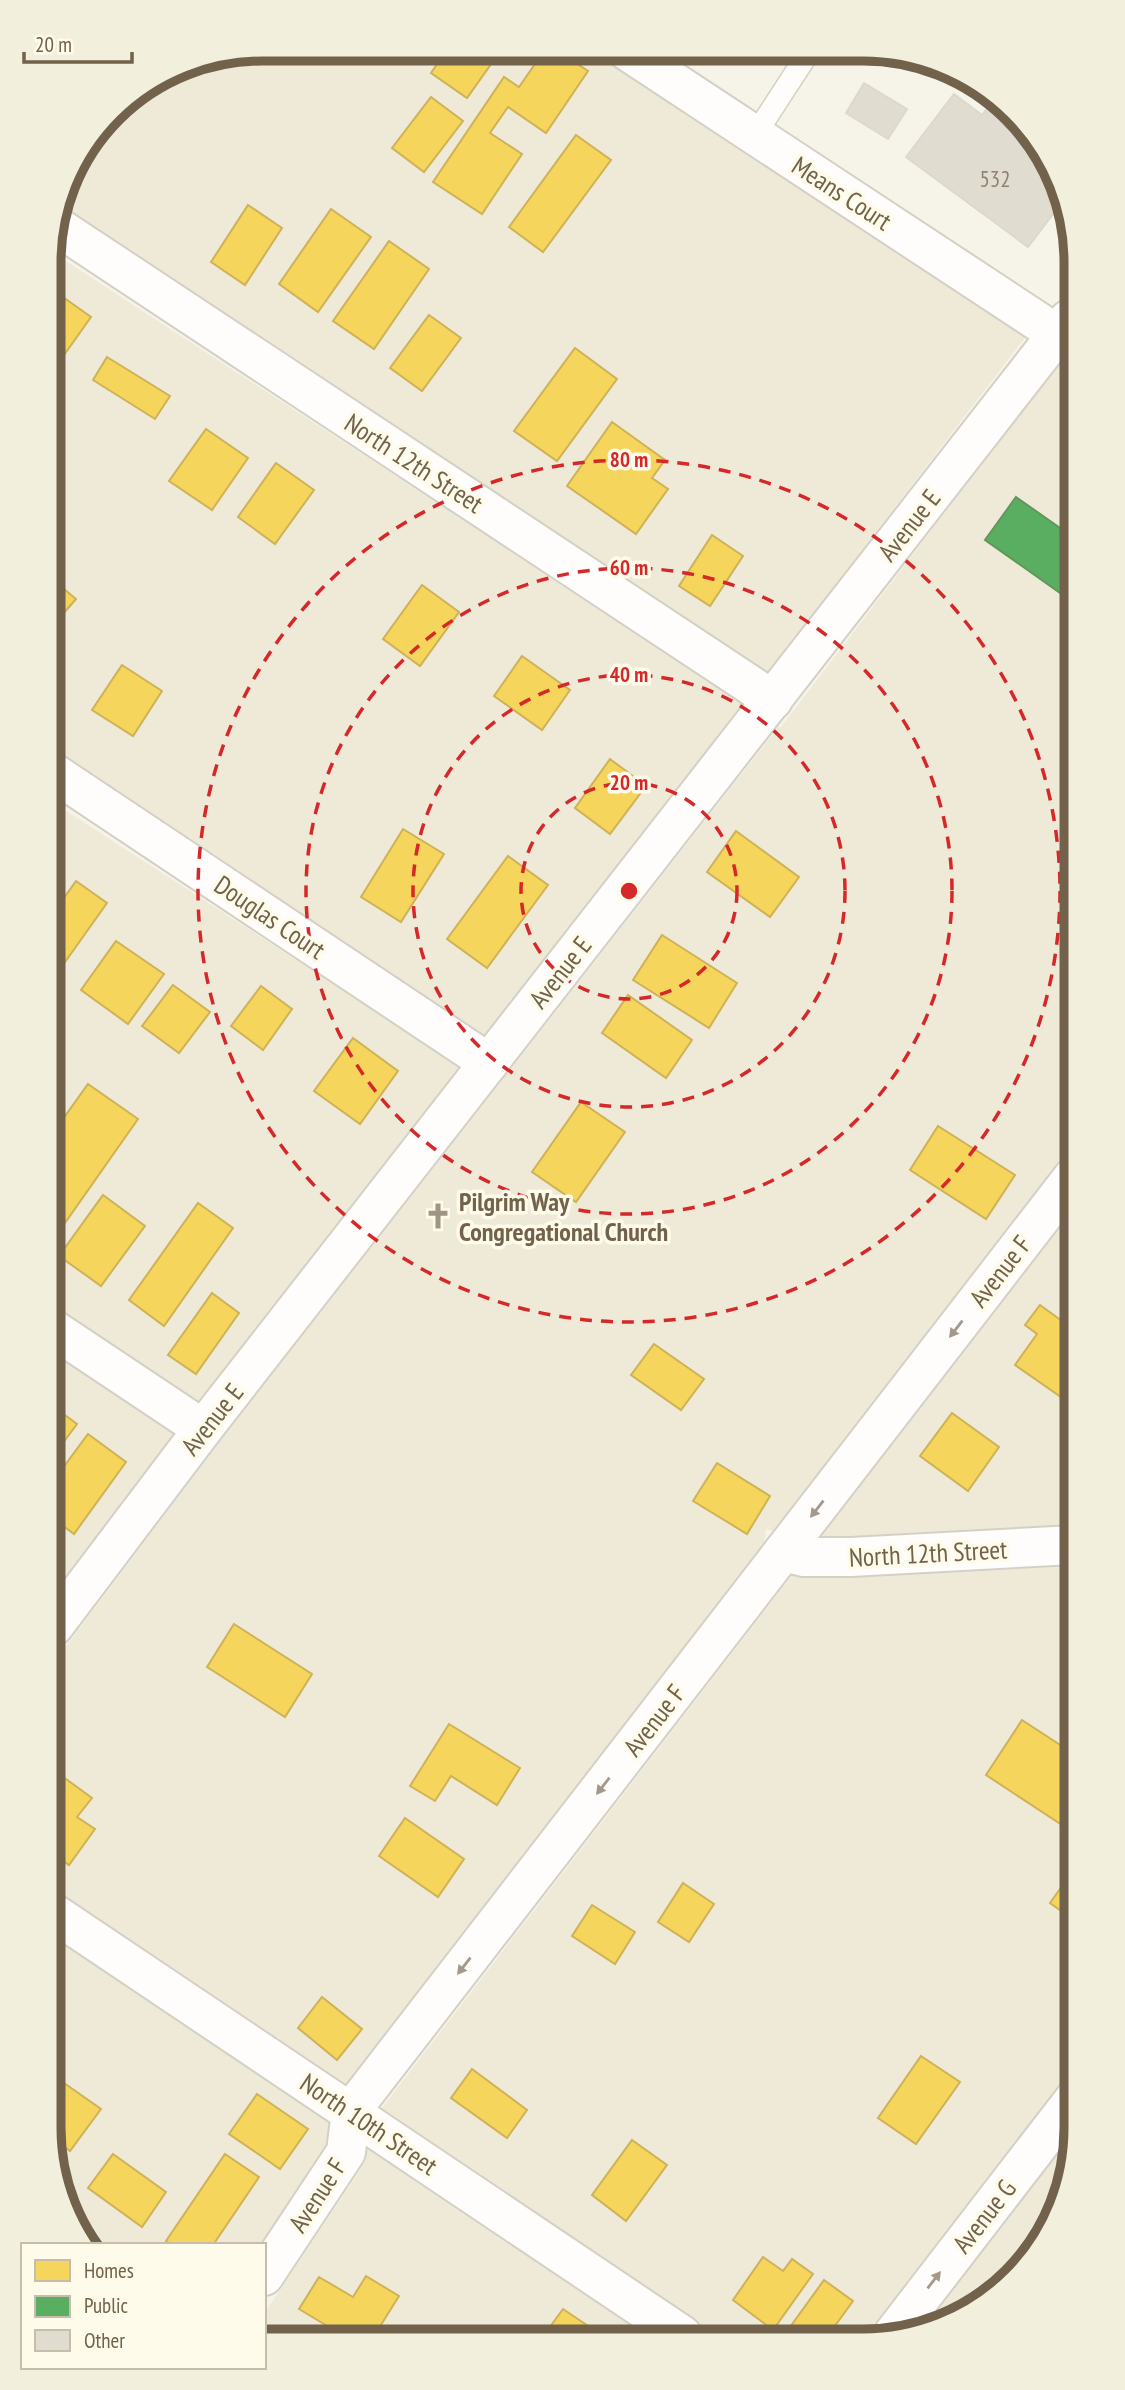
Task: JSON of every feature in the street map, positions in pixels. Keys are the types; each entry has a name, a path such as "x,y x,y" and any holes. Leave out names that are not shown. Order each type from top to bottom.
{"street":[{"name":"Means Court","path":"642,61 755,135 1063,326"},
{"name":"North 12th Street","path":"64,231 773,700"},
{"name":"Avenue E","path":"61,1616 203,1429 1063,326"},
{"name":"Douglas Court","path":"62,778 489,1063"},
{"name":"Avenue F","path":"266,2273 346,2152 351,2111 1064,1189"},
{"path":"61,1335 203,1429"},
{"name":"North 12th Street","path":"783,1552 804,1558 851,1557 1063,1546"},
{"name":"North 10th Street","path":"61,1918 673,2329"},
{"name":"Avenue G","path":"900,2325 1063,2114"}],"lane":[{"path":"755,135 803,61"}],"shaded area":[{"path":"608,61 1027,335 767,674 67,216 82,173 111,130 130,111 161,88 197,72 236,63"},
{"path":"62,258 744,703 484,1037 62,762"},
{"path":"1064,357 1064,1155 773,1531 766,1529 764,1543 345,2085 61,1895 61,1653 220,1441 779,726 781,727"},
{"path":"62,808 460,1066 197,1403 61,1313"},
{"path":"1063,1223 1063,1526 820,1538"},
{"path":"61,1358 175,1432 61,1582"},
{"path":"1063,1566 1063,2080 870,2328 706,2329 381,2109 793,1574 807,1577 855,1577"},
{"path":"61,1941 330,2120 327,2144 261,2243 98,2243 77,2205 63,2154"},
{"path":"368,2145 640,2329 266,2329 266,2311 364,2164"},
{"path":"1062,2149 1053,2193 1037,2228 1022,2250 995,2279 975,2295 932,2316"}],"building: Homes":[{"path":"439,61 493,61 467,98 431,73"},
{"path":"537,61 573,61 588,71 546,133 508,107 490,133 522,154 482,214 433,182 504,77 519,87"},
{"path":"431,97 463,121 424,172 392,148"},
{"path":"576,135 611,160 543,252 509,227"},
{"path":"248,205 282,228 245,285 211,262"},
{"path":"331,209 371,237 318,312 279,284"},
{"path":"389,241 429,269 374,349 333,321"},
{"path":"62,296 91,317 62,358"},
{"path":"429,315 461,338 422,391 390,368"},
{"path":"575,348 617,379 557,461 514,431"},
{"path":"107,357 170,396 155,419 93,380"},
{"path":"612,422 665,460 652,478 668,489 636,534 567,486"},
{"path":"206,429 248,458 212,510 169,481"},
{"path":"276,463 314,490 275,544 238,517"},
{"path":"712,535 743,556 710,606 679,586"},
{"path":"422,585 459,612 420,666 383,639"},
{"path":"62,587 76,599 62,615"},
{"path":"522,656 570,690 542,730 494,696"},
{"path":"122,665 162,691 133,736 92,710"},
{"path":"610,759 646,786 610,834 575,808"},
{"path":"403,829 444,854 401,922 361,897"},
{"path":"736,831 799,877 770,917 707,872"},
{"path":"508,856 548,885 487,968 447,939"},
{"path":"76,881 107,903 62,967 62,901"},
{"path":"662,935 737,983 709,1028 633,980"},
{"path":"116,941 164,974 128,1024 81,990"},
{"path":"173,985 210,1012 179,1053 142,1026"},
{"path":"261,986 292,1009 263,1050 231,1026"},
{"path":"628,995 692,1040 666,1078 602,1033"},
{"path":"353,1038 398,1071 360,1124 314,1091"},
{"path":"88,1084 138,1119 61,1228 62,1121"},
{"path":"581,1102 625,1132 576,1202 532,1172"},
{"path":"938,1126 1015,1175 986,1219 910,1170"},
{"path":"103,1195 145,1226 101,1286 61,1258 61,1253"},
{"path":"198,1203 233,1228 164,1326 129,1300"},
{"path":"212,1293 239,1313 196,1374 168,1355"},
{"path":"1040,1305 1063,1322 1063,1394 1061,1397 1015,1365 1037,1334 1025,1325"},
{"path":"654,1344 704,1379 681,1410 631,1375"},
{"path":"61,1412 77,1424 61,1445"},
{"path":"952,1413 999,1447 968,1491 920,1456"},
{"path":"88,1434 126,1462 74,1534 61,1524 61,1470"},
{"path":"717,1463 770,1496 747,1534 693,1501"},
{"path":"234,1624 312,1674 285,1717 207,1667"},
{"path":"1022,1720 1063,1747 1063,1826 986,1775"},
{"path":"449,1724 520,1768 497,1805 451,1776 435,1801 410,1786"},
{"path":"61,1776 92,1798 77,1817 95,1829 69,1865 61,1859"},
{"path":"405,1818 464,1859 438,1897 379,1856"},
{"path":"683,1883 714,1904 689,1942 658,1922"},
{"path":"1063,1884 1063,1912 1050,1903"},
{"path":"592,1905 635,1932 615,1964 572,1936"},
{"path":"322,1997 362,2029 337,2060 298,2028"},
{"path":"921,2056 960,2082 916,2144 878,2118"},
{"path":"472,2069 527,2110 507,2138 451,2098"},
{"path":"64,2083 101,2109 70,2151 62,2145 61,2087"},
{"path":"257,2094 308,2129 280,2169 229,2134"},
{"path":"632,2140 667,2165 626,2221 592,2195"},
{"path":"113,2154 166,2192 142,2227 88,2188"},
{"path":"225,2154 259,2177 214,2243 166,2241"},
{"path":"763,2257 783,2271 792,2259 813,2274 774,2329 733,2300"},
{"path":"366,2276 399,2296 378,2329 332,2329 299,2309 319,2277 353,2297"},
{"path":"824,2280 853,2301 833,2329 789,2329"},
{"path":"563,2309 593,2329 548,2329"}],"building: Public":[{"path":"1016,497 1064,531 1064,596 985,540"}],"building: Other":[{"path":"864,83 907,109 888,139 846,113"},
{"path":"954,94 982,115 989,106 1005,120 1037,162 1057,209 1028,247 906,157"}],"place":[{"name":"Pilgrim Way Congregational Church","path":"438,1216"}]}
